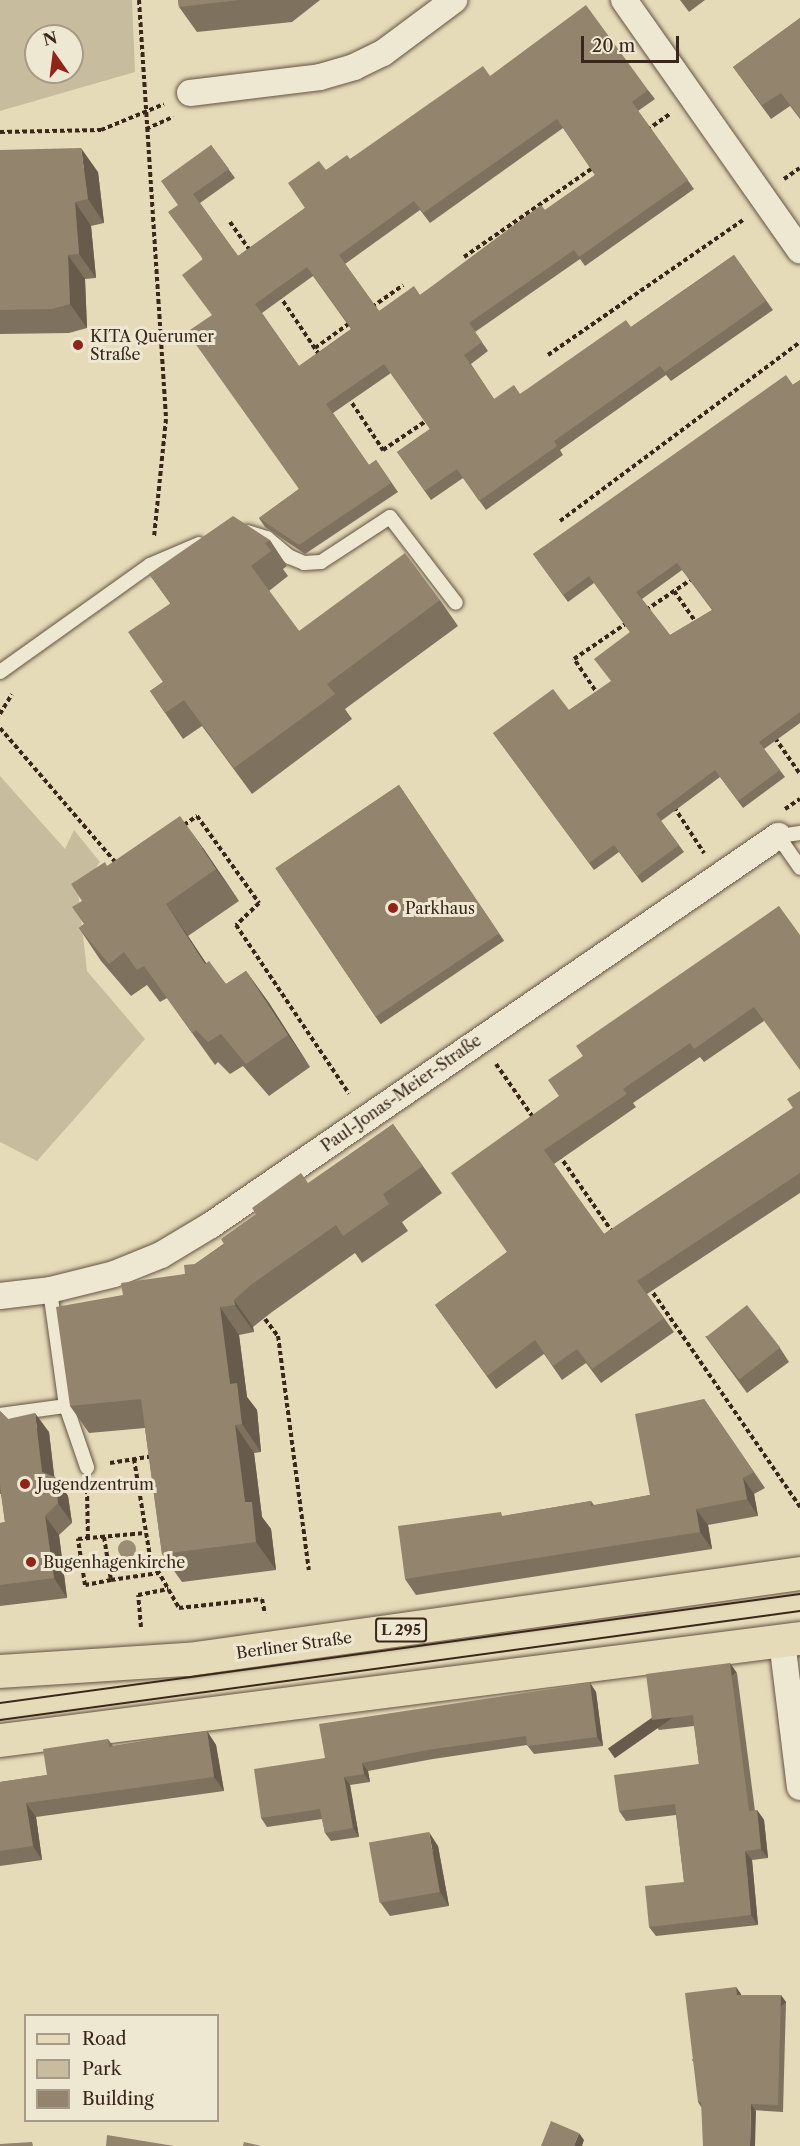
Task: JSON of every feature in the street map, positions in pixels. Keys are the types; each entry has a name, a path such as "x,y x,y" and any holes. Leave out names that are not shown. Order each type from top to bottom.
{"main road":[{"name":"Berliner Straße","path":"0,1671 188,1659 800,1573"},
{"path":"0,1740 791,1640"}],"street":[{"path":"190,93 320,76 354,68 383,53 454,0"},
{"path":"624,0 800,250"},
{"name":"Paul-Jonas-Meier-Straße","path":"0,1296 50,1290 114,1274 161,1254 212,1225 479,1039 789,834"},
{"path":"791,1640 800,1787"}],"lane":[{"path":"228,534 253,532 290,557 304,563 321,562 390,517 456,603"},
{"path":"0,672 150,565 212,538"},
{"path":"789,834 800,868"},
{"path":"50,1290 66,1406 87,1467"},
{"path":"0,1415 66,1406"}],"path":[{"path":"139,0 144,112 166,419 165,460 150,565"},
{"path":"0,132 100,130 190,93"},
{"path":"638,137 676,110"},
{"path":"464,257 599,164"},
{"path":"548,355 751,214"},
{"path":"230,222 257,262"},
{"path":"368,310 403,285"},
{"path":"277,292 321,358"},
{"path":"315,348 359,316"},
{"path":"560,521 800,342"},
{"path":"341,387 383,450 433,417"},
{"path":"601,698 574,659 702,572"},
{"path":"674,591 701,630"},
{"path":"0,728 119,866 129,860"},
{"path":"771,732 800,774"},
{"path":"670,802 700,846"},
{"path":"178,829 197,816 259,903 236,925 367,1116"},
{"path":"479,1039 539,1126"},
{"path":"553,1146 619,1244"},
{"path":"646,1282 800,1507"},
{"path":"266,1318 278,1336 309,1570"},
{"path":"88,1539 87,1467 157,1456"},
{"path":"134,1460 150,1557 178,1608 262,1599 266,1622"},
{"path":"145,1533 78,1539 85,1585 158,1573"},
{"path":"104,1537 111,1580"},
{"path":"141,1627 138,1595 168,1589"}],"green space":[{"path":"0,0 132,0 135,72 0,111"},
{"path":"0,776 65,849 74,830 100,862 78,891 87,971 145,1039 37,1161 0,1142"}],"building":[{"path":"178,0 239,0 179,7"},
{"path":"586,5 648,90 632,102 688,180 579,257 574,250 469,323 482,342 464,355 494,399 514,385 520,394 626,320 631,327 734,255 766,301 665,372 660,366 554,441 557,446 479,501 457,469 425,491 397,452 430,429 384,364 326,404 369,465 376,460 391,483 299,545 259,518 299,489 187,332 212,315 182,275 203,259 168,212 178,205 161,181 211,145 229,169 193,194 238,256 305,208 288,183 319,161 326,170 347,155 350,159 483,66 490,76","holes":["557,119 595,175 545,210 541,205 420,295 414,286 379,311 339,255 414,201 423,213","307,267 352,329 299,366 255,304"]},
{"path":"800,18 800,118 781,93 762,105 733,67"},
{"path":"81,148 88,199 75,202 79,254 68,255 70,304 52,309 0,310 0,150"},
{"path":"786,375 793,385 800,380 800,712 759,742 780,770 738,801 715,770 656,814 679,845 637,876 614,845 589,863 493,733 553,689 569,710 611,681 594,659 630,632 589,576 563,595 533,554","holes":["677,563 713,610 670,635 636,592"]},
{"path":"233,516 270,540 265,543 271,551 251,566 299,631 405,553 440,600 327,684 335,694 234,768 184,700 165,713 150,691 163,682 128,632 171,603 149,574"},
{"name":"Parkhaus","path":"399,785 499,933 376,1017 275,868"},
{"path":"180,816 216,869 166,904 205,964 209,961 226,984 246,971 288,1035 246,1064 221,1034 208,1042 196,1030 192,1033 144,966 137,970 124,952 109,964 79,928 84,924 72,907 82,901 71,884 105,862 107,866"},
{"path":"779,906 800,935 800,1070 754,1007 694,1049 690,1043 623,1089 627,1094 544,1150 604,1234 793,1108 787,1099 800,1091 800,1173 637,1281 664,1318 592,1369 577,1349 553,1366 535,1340 487,1376 435,1305 507,1252 451,1173 559,1096 548,1080 583,1056 576,1046"},
{"path":"393,1124 423,1166 383,1194 389,1204 343,1236 336,1225 252,1284 234,1300 235,1305 220,1307 230,1384 237,1383 242,1424 235,1425 245,1502 252,1502 256,1542 162,1554 141,1399 70,1406 56,1307 123,1295 121,1283 185,1274 184,1265 195,1264 224,1244 221,1239 256,1214 252,1208 301,1173 308,1183"},
{"path":"747,1305 780,1348 739,1380 706,1337"},
{"path":"704,1399 754,1472 743,1478 747,1499 696,1509 700,1532 405,1579 398,1526 501,1512 502,1516 591,1501 591,1506 650,1495 635,1414"},
{"path":"0,1411 8,1419 35,1413 42,1472 55,1477 58,1503 45,1516 54,1578 0,1585 0,1523 5,1522 0,1484"},
{"path":"730,1663 749,1811 757,1810 761,1849 745,1851 751,1915 649,1927 645,1886 684,1882 675,1804 619,1811 614,1775 699,1764 693,1715 652,1720 646,1674"},
{"path":"590,1683 597,1737 527,1746 526,1736 427,1750 362,1763 364,1774 344,1777 353,1828 325,1833 320,1809 261,1818 254,1769 325,1758 319,1724"},
{"path":"207,1731 214,1777 26,1803 33,1846 0,1851 0,1782 47,1775 43,1749 108,1739 109,1747"},
{"path":"429,1832 440,1892 380,1903 369,1843"},
{"path":"736,1987 737,1995 781,1995 778,2105 751,2104 750,2146 703,2146 701,2102 698,2102 685,1993"},
{"path":"551,2121 579,2133 574,2146 541,2146"},
{"path":"107,2135 174,2146 106,2146"},
{"path":"32,2142 33,2146 0,2146 0,2144"},
{"path":"244,2142 261,2146 243,2146"}],"tram line":[{"path":"0,1703 800,1594"},
{"path":"0,1720 800,1611"}],"place":[{"name":"KITA Querumer Straße","path":"78,345"},
{"name":"Parkhaus","path":"393,908"},
{"name":"Jugendzentrum","path":"25,1484"},
{"name":"Bugenhagenkirche","path":"31,1562"}]}
